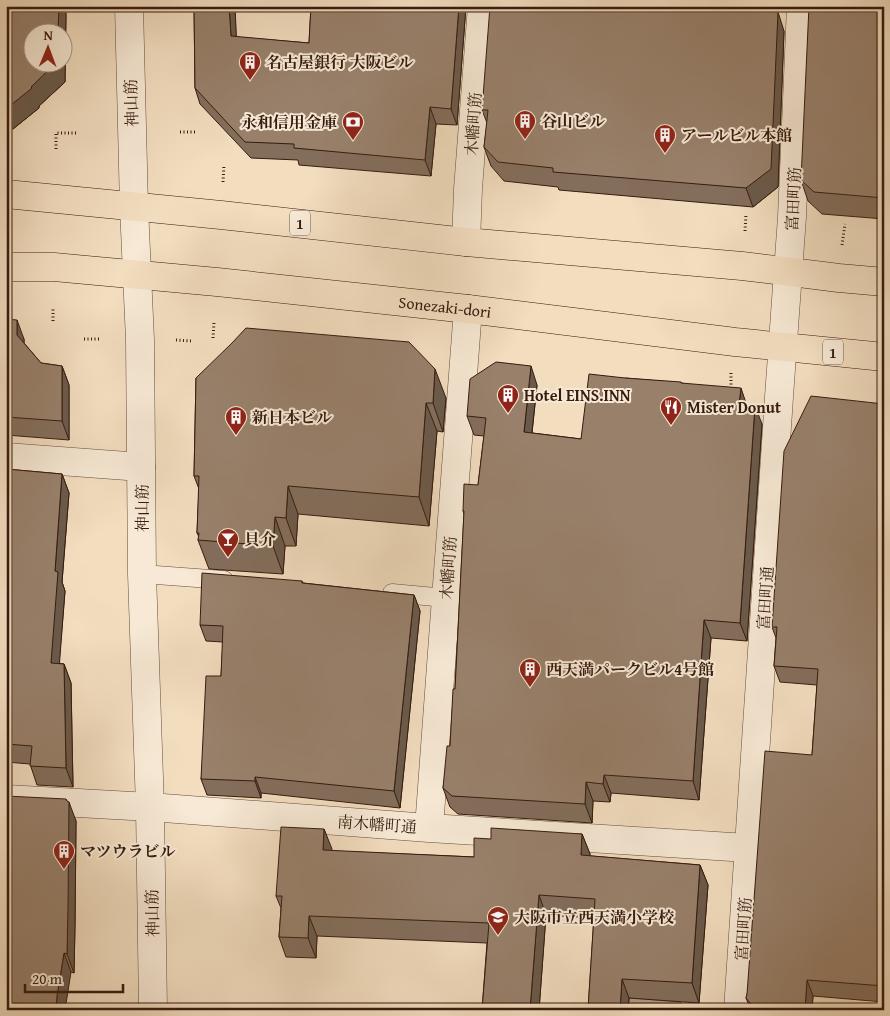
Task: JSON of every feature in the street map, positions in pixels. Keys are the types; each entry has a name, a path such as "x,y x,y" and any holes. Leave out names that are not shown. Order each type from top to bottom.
{"highway":[{"name":"1","path":"6,194 466,242 742,266 884,282"},
{"path":"6,259 54,267"},
{"name":"Sonezaki-dori","path":"6,267 54,267 138,275 468,309 783,347 884,357"}],"street":[{"name":"神山筋","path":"129,6 134,207 138,275 142,574 150,807 153,1010"},
{"name":"木幡町筋","path":"466,242 482,6"},
{"name":"富田町筋","path":"783,347 792,217 801,6"},
{"name":"木幡町筋","path":"430,828 468,309"},
{"name":"富田町通","path":"748,848 783,347"},
{"path":"6,457 141,467"},
{"name":"南木幡町通","path":"6,799 150,807 430,828 748,848"},
{"name":"富田町筋","path":"738,1010 748,848"}],"lane":[{"path":"142,574 242,582"},
{"path":"378,592 446,598"}],"path":[{"path":"180,132 195,132"},
{"path":"56,149 56,133 78,133"},
{"path":"223,182 224,165"},
{"path":"745,231 746,214"},
{"path":"842,245 845,224"},
{"path":"53,307 53,322"},
{"path":"213,338 214,322"},
{"path":"84,339 99,339"},
{"path":"176,340 192,341"},
{"path":"731,373 731,388"}],"shaded area":[{"path":"629,998 681,1002 680,1010 628,1010"}],"building":[{"path":"6,6 59,6 58,22 22,22 22,72 47,72 32,88 6,109"},
{"path":"194,6 229,6 231,36 309,43 311,6 459,6 451,109 430,107 425,160 294,148 294,144 245,142 195,88"},
{"path":"490,6 712,6 778,12 771,169 746,188 553,172 553,168 498,162 484,147 488,110 482,110"},
{"path":"809,6 884,6 884,198 814,192 801,180"},
{"path":"6,319 17,320 17,335 41,363 62,366 62,421 6,417"},
{"path":"246,328 409,342 435,369 433,403 426,403 419,497 288,486 286,518 275,517 273,546 198,540 199,476 194,476 196,378"},
{"path":"496,362 531,366 524,432 581,439 589,374 741,388 739,404 755,406 740,623 704,620 693,781 604,775 603,784 586,782 585,804 452,796 443,788 447,746 450,746 453,689 455,689 464,484 478,485 486,418 467,416 470,379"},
{"path":"811,396 884,404 884,986 807,980 805,1010 770,1010 754,1008 746,998 765,751 812,755 818,669 774,666 777,627 772,627 784,451"},
{"path":"6,469 62,474 55,571 58,572 51,663 64,664 66,768 30,766 32,746 6,744"},
{"path":"202,573 302,581 302,583 414,595 394,791 255,777 255,781 201,779 206,676 221,676 223,626 200,625"},
{"path":"6,796 66,799 69,802 67,954 64,953 56,1010 6,1010"},
{"path":"281,827 324,829 323,850 474,857 474,838 491,839 491,828 582,834 581,855 700,865 692,983 622,979 620,1010 588,1010 595,899 539,895 530,1010 482,1010 489,923 309,916 308,938 279,937 282,896 276,896"}],"place":[{"name":"名古屋銀行 大阪ビル","path":"250,81"},
{"name":"谷山ビル","path":"525,140"},
{"name":"永和信用金庫","path":"353,141"},
{"name":"アールビル本館","path":"665,154"},
{"name":"Hotel EINS.INN","path":"508,414"},
{"name":"Mister Donut","path":"671,426"},
{"name":"新日本ビル","path":"236,436"},
{"name":"貝介","path":"228,558"},
{"name":"西天満パークビル4号館","path":"530,688"},
{"name":"マツウラビル","path":"64,870"},
{"name":"大阪市立西天満小学校","path":"498,936"}]}
